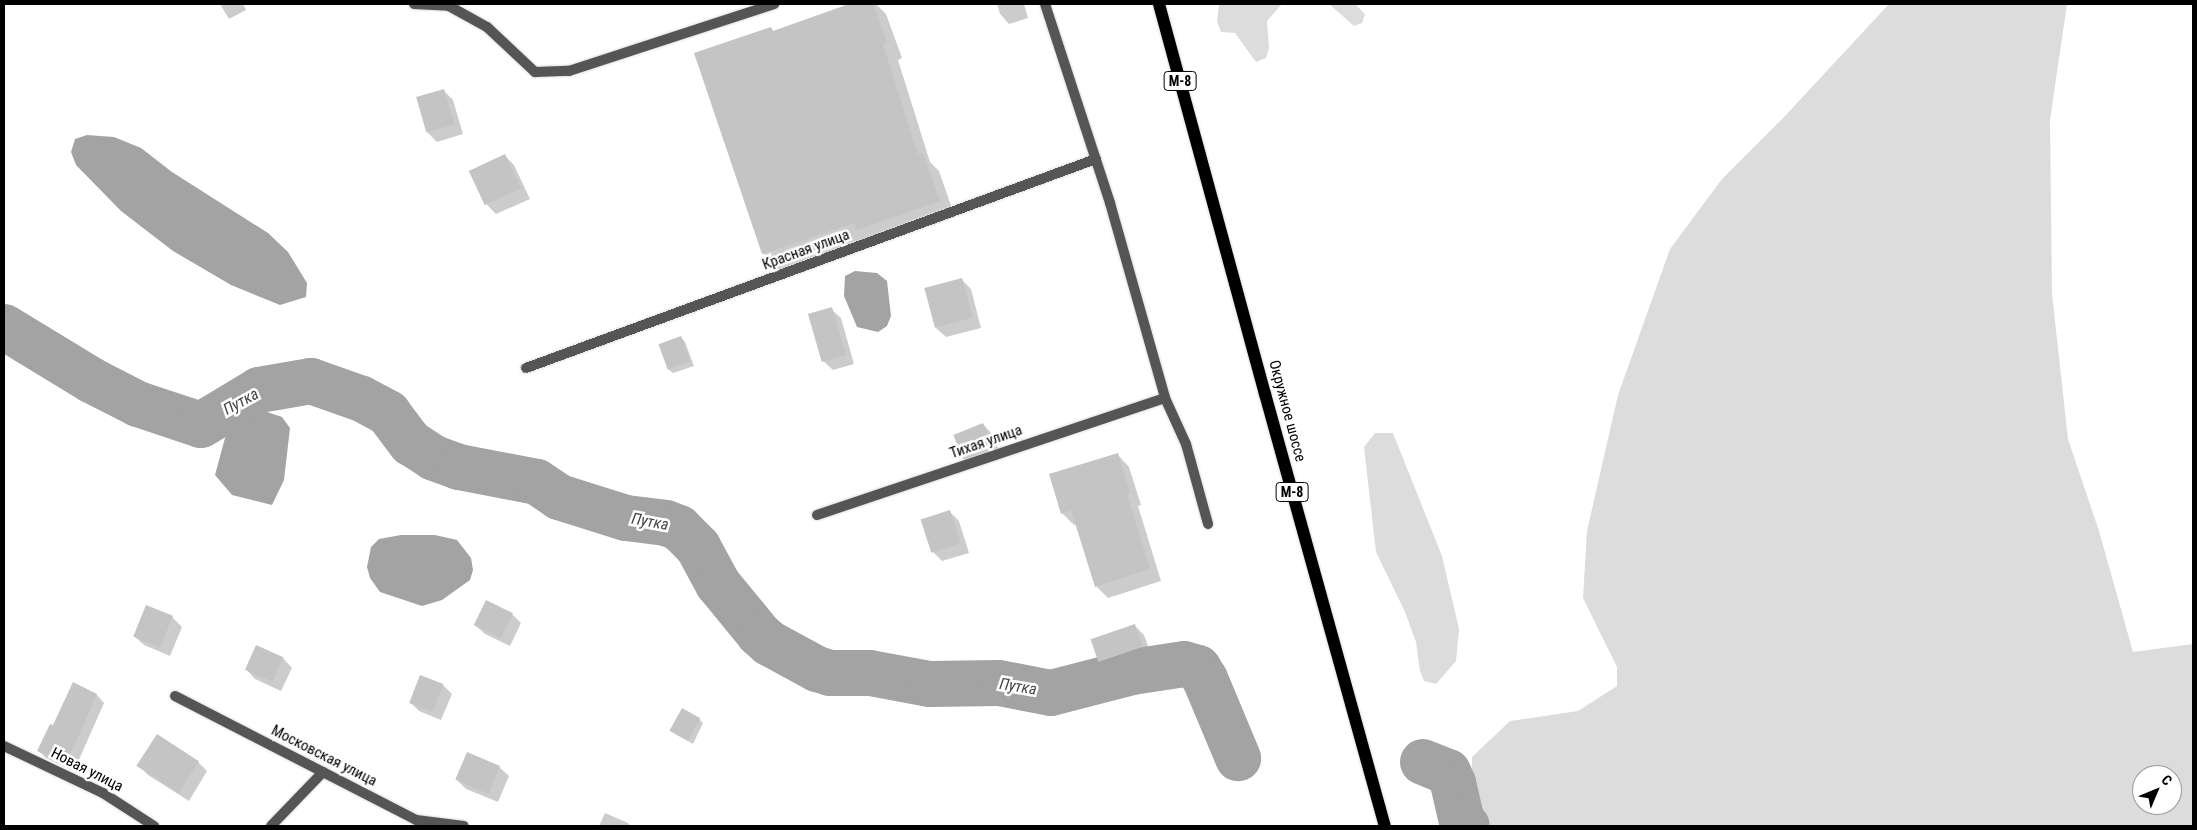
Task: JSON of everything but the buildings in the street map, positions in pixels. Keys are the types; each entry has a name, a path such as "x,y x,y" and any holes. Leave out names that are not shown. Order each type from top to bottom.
{"main road":[{"name":"Окружное шоссе","path":"1159,4 1385,826"}],"street":[{"path":"414,4 449,6 487,27 535,72 569,71 774,4"},
{"path":"1045,4 1096,159 1165,398 1186,444 1208,524"},
{"name":"Красная улица","path":"526,368 1096,159"},
{"name":"Тихая улица","path":"817,515 1165,398"},
{"name":"Московская улица","path":"174,696 416,820 464,826"},
{"name":"Новая улица","path":"4,746 103,793 154,826"},
{"path":"271,826 323,772"}],"shaded area":[{"path":"1219,4 1282,4 1267,21 1269,48 1266,58 1256,62 1235,33 1221,32 1217,22"},
{"path":"1329,4 1355,4 1365,14 1362,23 1354,26"},
{"path":"1889,4 2067,4 2050,120 2052,294 2068,439 2099,531 2133,652 2193,644 2193,826 1477,826 1471,802 1472,757 1510,721 1578,711 1617,686 1617,667 1583,598 1587,531 1618,395 1670,249 1722,179 1785,116"},
{"path":"87,135 114,137 141,148 172,172 268,233 288,252 307,283 306,297 280,305 231,285 173,251 121,211 76,165 71,152 75,139"},
{"path":"855,271 877,273 887,281 891,316 887,326 878,332 857,327 844,296 845,276"},
{"path":"254,412 267,412 282,417 290,428 284,480 272,505 232,495 215,475 225,438 233,428"},
{"path":"1375,433 1393,433 1442,556 1459,629 1456,661 1436,684 1424,681 1420,671 1416,642 1405,612 1376,552 1364,447"},
{"path":"401,535 435,535 457,540 471,558 473,570 470,580 442,600 422,606 380,592 370,578 367,567 371,547 379,539"}],"waterway":[{"name":"Путка","path":"4,327 91,380 138,404 201,425 259,390 311,381 362,399 388,413 411,443 434,458 459,467 537,482 559,497 626,518 666,523 679,528 698,547 718,584 759,634 769,643 817,669 830,673 870,673 930,684 999,683 1051,693 1132,672 1184,664 1198,668 1205,679 1238,758"},
{"name":"Путка","path":"1423,762 1448,772 1453,783 1462,822 1467,826"}]}
